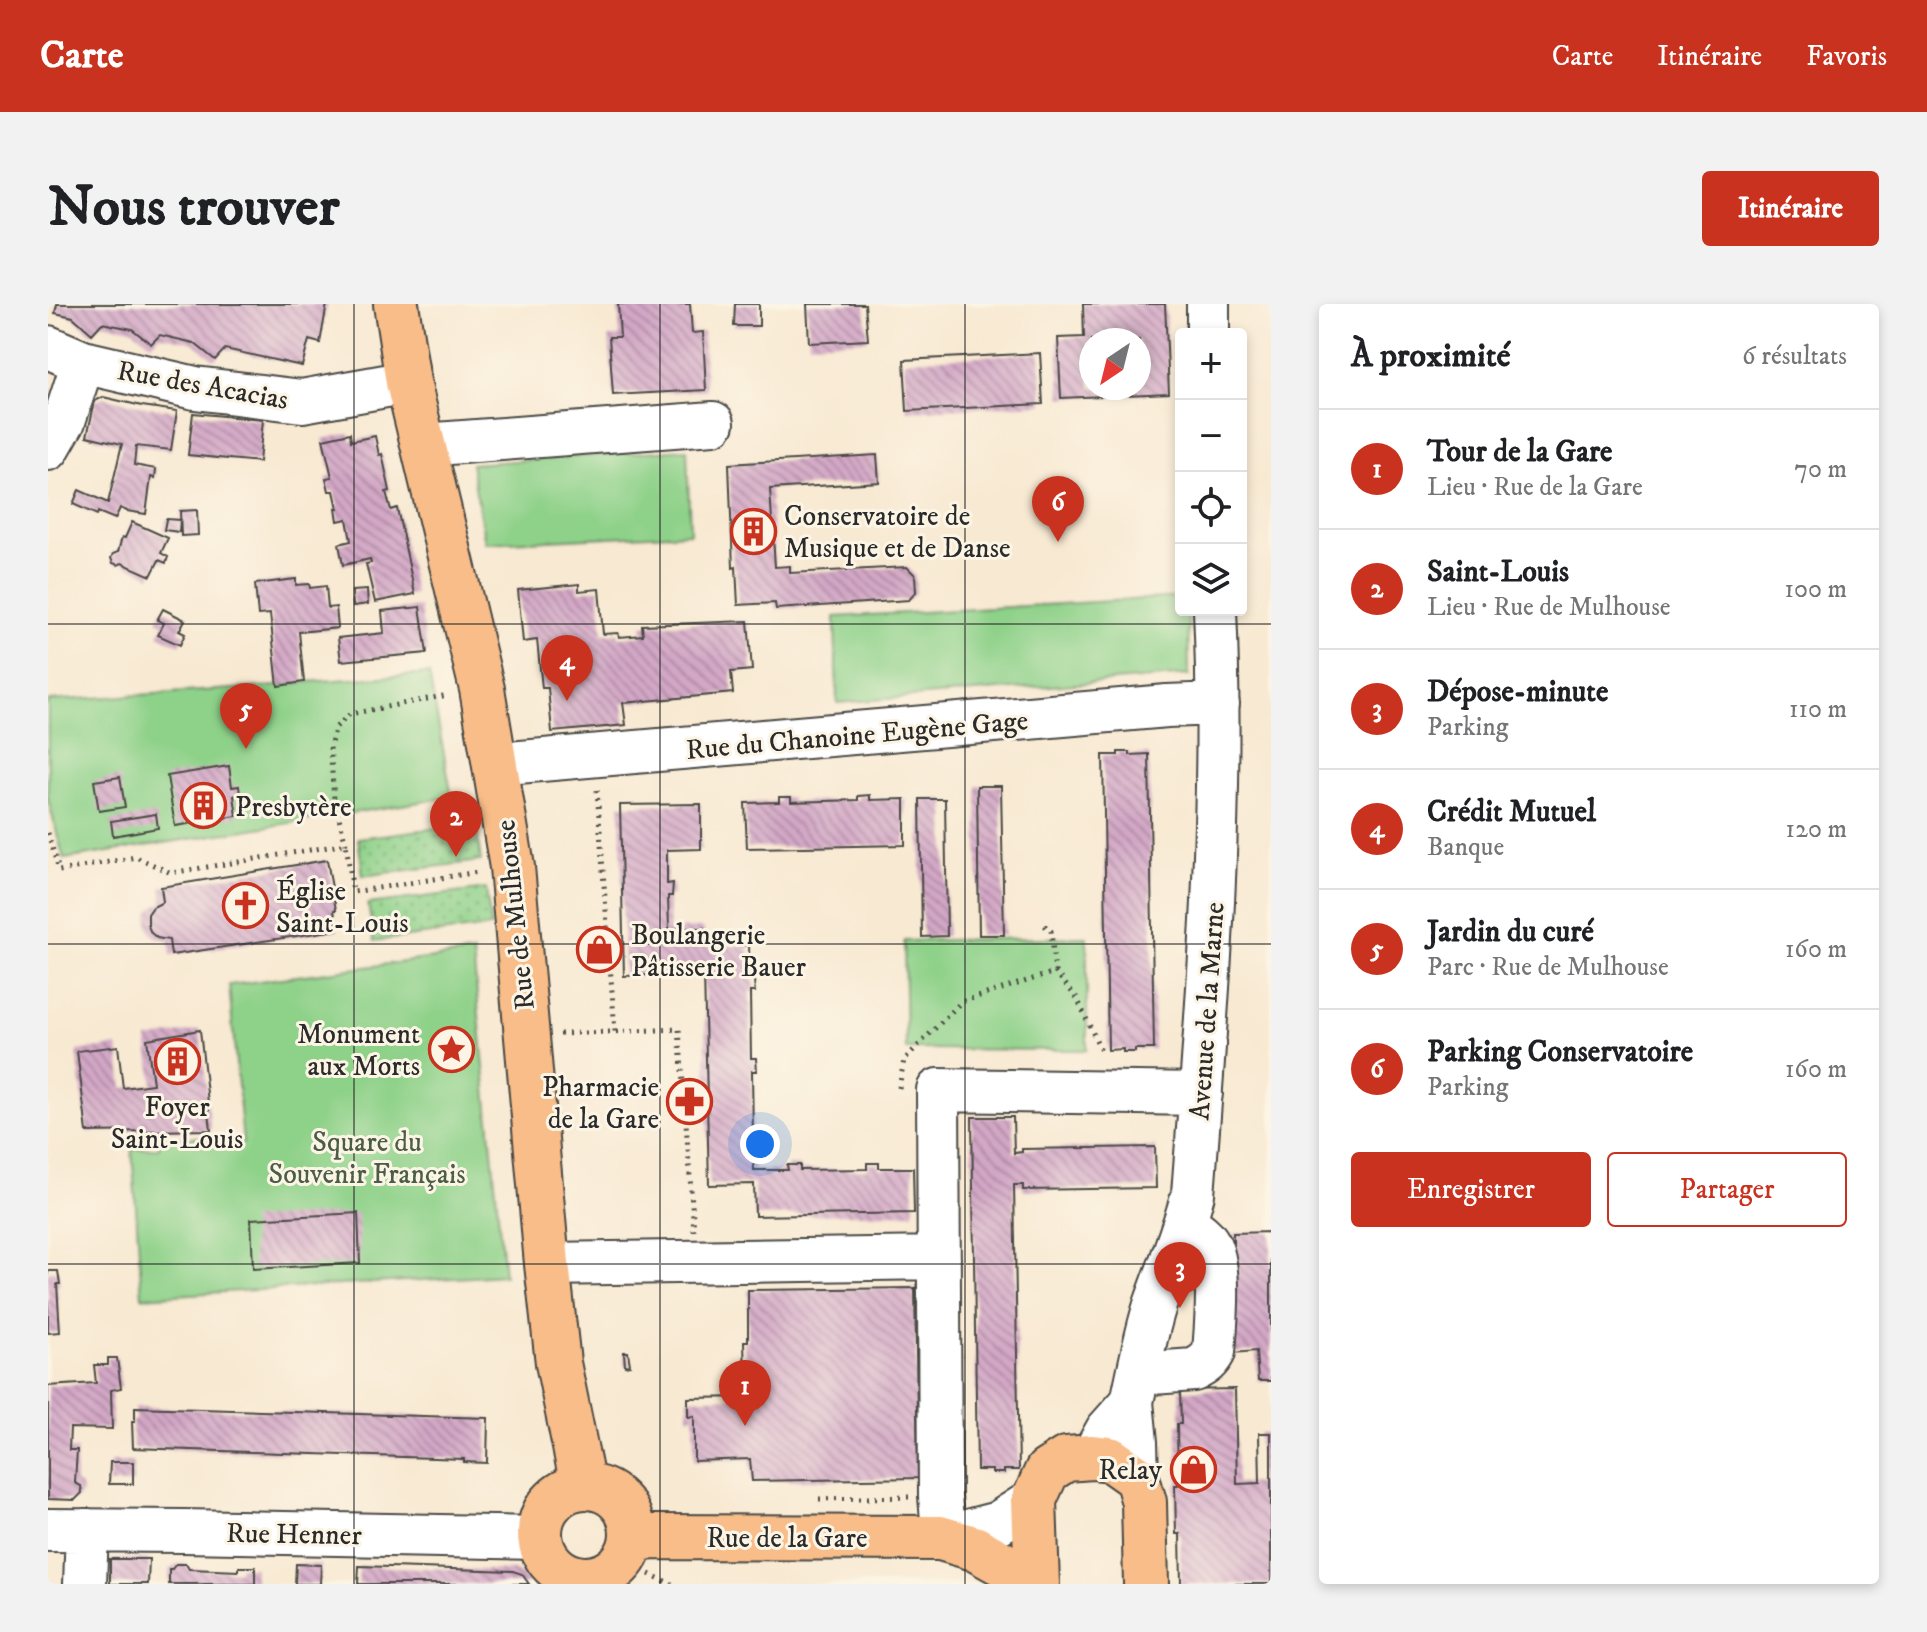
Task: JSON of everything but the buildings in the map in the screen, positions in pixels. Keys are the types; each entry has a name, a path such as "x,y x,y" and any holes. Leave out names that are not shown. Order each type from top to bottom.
{"main road":[{"name":"Rue de Mulhouse","path":"396,304 408,382 482,689 496,764 512,867 558,1363 583,1486"},
{"path":"1037,1584 1034,1500 1047,1471 1066,1459 1092,1457 1110,1459 1137,1478 1144,1502 1146,1584"},
{"path":"583,1486 601,1488 617,1496 629,1512 633,1539 630,1551 619,1567 587,1582 555,1568 544,1553 540,1538 542,1518 549,1504 565,1491 583,1486"},
{"name":"Rue de la Gare","path":"633,1539 940,1538 974,1548 1037,1584"}],"street":[{"path":"1208,304 1208,328"},
{"name":"Rue des Acacias","path":"65,354 195,388 302,401 408,382"},
{"path":"48,449 64,421 65,354"},
{"path":"423,445 713,423"},
{"name":"Avenue de la Marne","path":"1137,1478 1135,1388 1155,1305 1186,1223 1193,1194 1214,870 1218,704 1215,616"},
{"name":"Rue du Chanoine Eugène Gage","path":"496,764 1218,704"},
{"path":"940,1538 939,1258 918,1089 1201,1094"},
{"path":"1135,1388 1203,1366 1214,1352 1215,1261 1209,1243 1186,1223"},
{"path":"547,1264 939,1258"},
{"name":"Avenue de la Marne","path":"1092,1457 1135,1388"},
{"name":"Rue de la Gare","path":"940,1538 998,1523 1034,1500"},
{"path":"67,1530 85,1584"},
{"name":"Rue Henner","path":"67,1530 540,1538"}],"path":[{"path":"457,693 350,714 336,727 330,746 334,799 346,844 353,892 512,867"},
{"path":"596,783 615,1032"},
{"path":"48,833 59,871 136,857 171,873 346,844"},
{"path":"1043,924 1051,931 1055,972 1077,998 1102,1053"},
{"path":"918,1089 904,1060 961,1002 1055,972"},
{"path":"527,1036 679,1029 696,1262"}],"green space":[{"path":"687,449 690,533 485,543 471,464"},
{"path":"1175,597 1175,616 1188,616 1189,675 837,703 835,617"},
{"path":"429,674 452,797 64,859 48,799 48,701"},
{"path":"476,823 481,861 363,876 358,838"},
{"path":"486,889 491,927 374,941 368,904"},
{"path":"1087,937 1087,1050 906,1049 904,941"},
{"name":"Square du Souvenir Français","path":"473,953 504,1275 142,1297 132,1149 159,1148 159,1140 164,1138 208,1137 212,1145 243,1143 229,985"}],"place":[{"name":"Conservatoire de Musique et de Danse","path":"753,531"},
{"name":"Parking Conservatoire","path":"1058,542"},
{"name":"Crédit Mutuel","path":"567,701"},
{"name":"Jardin du curé","path":"246,749"},
{"name":"Presbytère","path":"204,806"},
{"name":"Saint-Louis","path":"456,857"},
{"name":"Église Saint-Louis","path":"245,906"},
{"name":"Boulangerie Pâtisserie Bauer","path":"600,950"},
{"name":"Monument aux Morts","path":"451,1049"},
{"name":"Foyer Saint-Louis","path":"177,1062"},
{"name":"Pharmacie de la Gare","path":"690,1102"},
{"name":"Dépose-minute","path":"1180,1308"},
{"name":"Tour de la Gare","path":"745,1426"},
{"name":"Relay","path":"1193,1469"}]}
